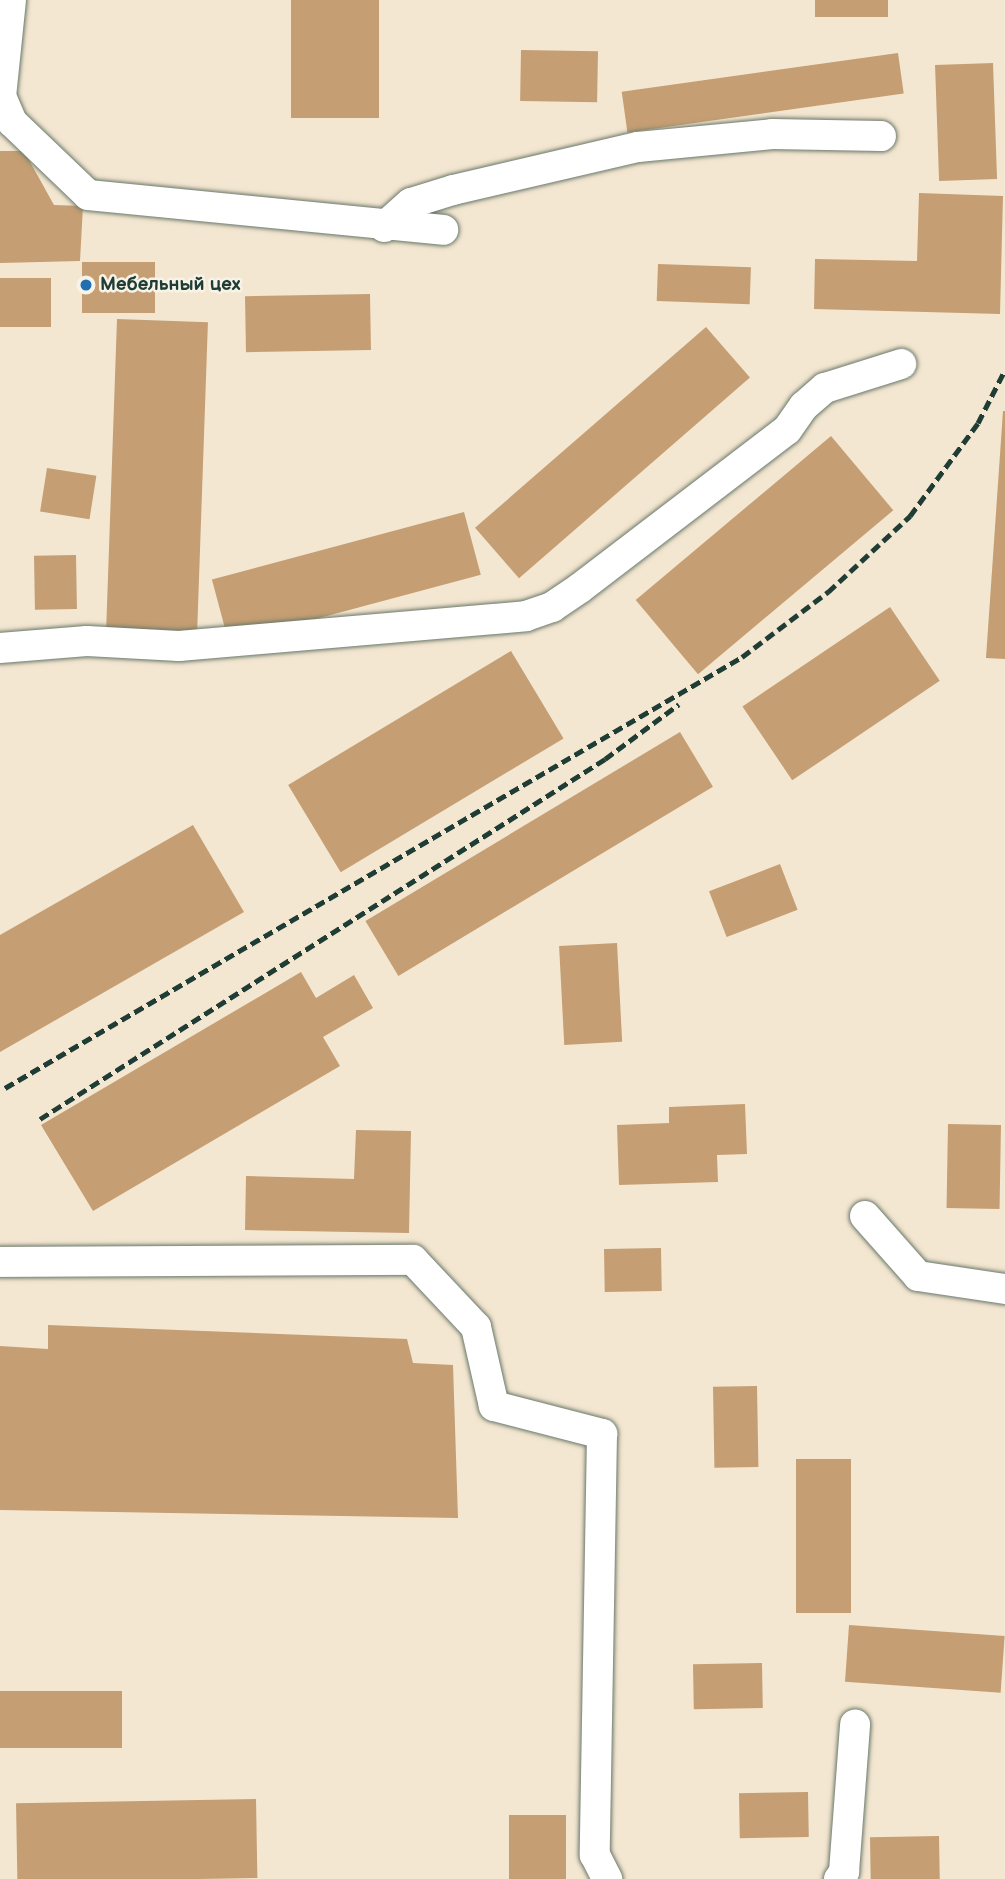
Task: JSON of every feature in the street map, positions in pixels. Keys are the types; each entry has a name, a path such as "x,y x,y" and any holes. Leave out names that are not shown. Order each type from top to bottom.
{"street":[{"path":"11,0 1,96 12,122 88,195 384,227 443,230"},
{"path":"384,227 411,203 432,196 638,148 772,134 881,136"},
{"path":"0,648 87,641 179,646 526,616 552,607 571,594 765,447 787,430 804,406 825,388 901,364"},
{"path":"865,1216 918,1276 1005,1289"},
{"path":"0,1262 413,1260 476,1327 494,1406 603,1434 595,1855 607,1879"},
{"path":"839,1879 844,1872 855,1724"}],"building":[{"path":"291,0 379,0 379,118 291,118"},
{"path":"815,0 888,0 888,17 815,17"},
{"path":"521,50 598,51 597,102 520,101"},
{"path":"898,53 904,94 627,132 622,92"},
{"path":"993,63 997,179 939,181 935,65"},
{"path":"0,151 24,151 54,205 83,206 80,261 0,263"},
{"path":"919,193 1003,196 1000,314 814,309 815,259 917,261"},
{"path":"82,262 155,262 155,313 82,313"},
{"path":"658,264 751,267 750,304 657,301"},
{"path":"0,278 51,278 51,327 0,327"},
{"path":"370,294 371,350 246,352 245,296"},
{"path":"117,319 208,322 197,636 106,633"},
{"path":"706,327 750,378 519,578 475,528"},
{"path":"1005,411 1005,659 986,658"},
{"path":"831,436 893,510 698,674 636,600"},
{"path":"47,468 96,476 90,519 40,511"},
{"path":"464,512 481,575 229,642 212,580"},
{"path":"76,555 77,609 35,610 34,556"},
{"path":"890,607 940,681 792,780 742,707"},
{"path":"511,651 564,738 341,872 288,785"},
{"path":"680,732 713,787 398,976 365,921"},
{"path":"193,825 244,912 0,1052 0,935"},
{"path":"780,864 798,910 727,937 709,891"},
{"path":"617,943 622,1042 564,1045 559,946"},
{"path":"301,972 316,998 354,975 373,1008 323,1037 340,1066 93,1211 41,1125"},
{"path":"745,1104 747,1154 717,1155 718,1182 619,1185 617,1125 669,1123 669,1107"},
{"path":"948,1124 1001,1125 1000,1209 947,1208"},
{"path":"356,1130 411,1131 409,1233 245,1230 246,1176 354,1179"},
{"path":"661,1248 662,1291 605,1292 604,1249"},
{"path":"48,1325 407,1339 413,1363 453,1365 458,1518 0,1510 0,1346 48,1349"},
{"path":"757,1386 758,1467 714,1468 713,1387"},
{"path":"796,1459 851,1459 851,1613 796,1613"},
{"path":"849,1625 1005,1636 1001,1693 845,1682"},
{"path":"762,1663 763,1708 694,1709 693,1664"},
{"path":"0,1691 122,1691 122,1748 0,1748"},
{"path":"808,1792 809,1837 740,1838 739,1793"},
{"path":"256,1799 257,1878 17,1879 16,1803"},
{"path":"509,1815 566,1815 566,1879 509,1879"},
{"path":"939,1836 940,1879 871,1879 870,1837"}],"railway":[{"path":"5,1088 742,657 828,592 910,516 978,423 1005,370"},
{"path":"40,1119 605,759 679,704"}],"place":[{"name":"Мебельный цех","path":"86,285"}]}
